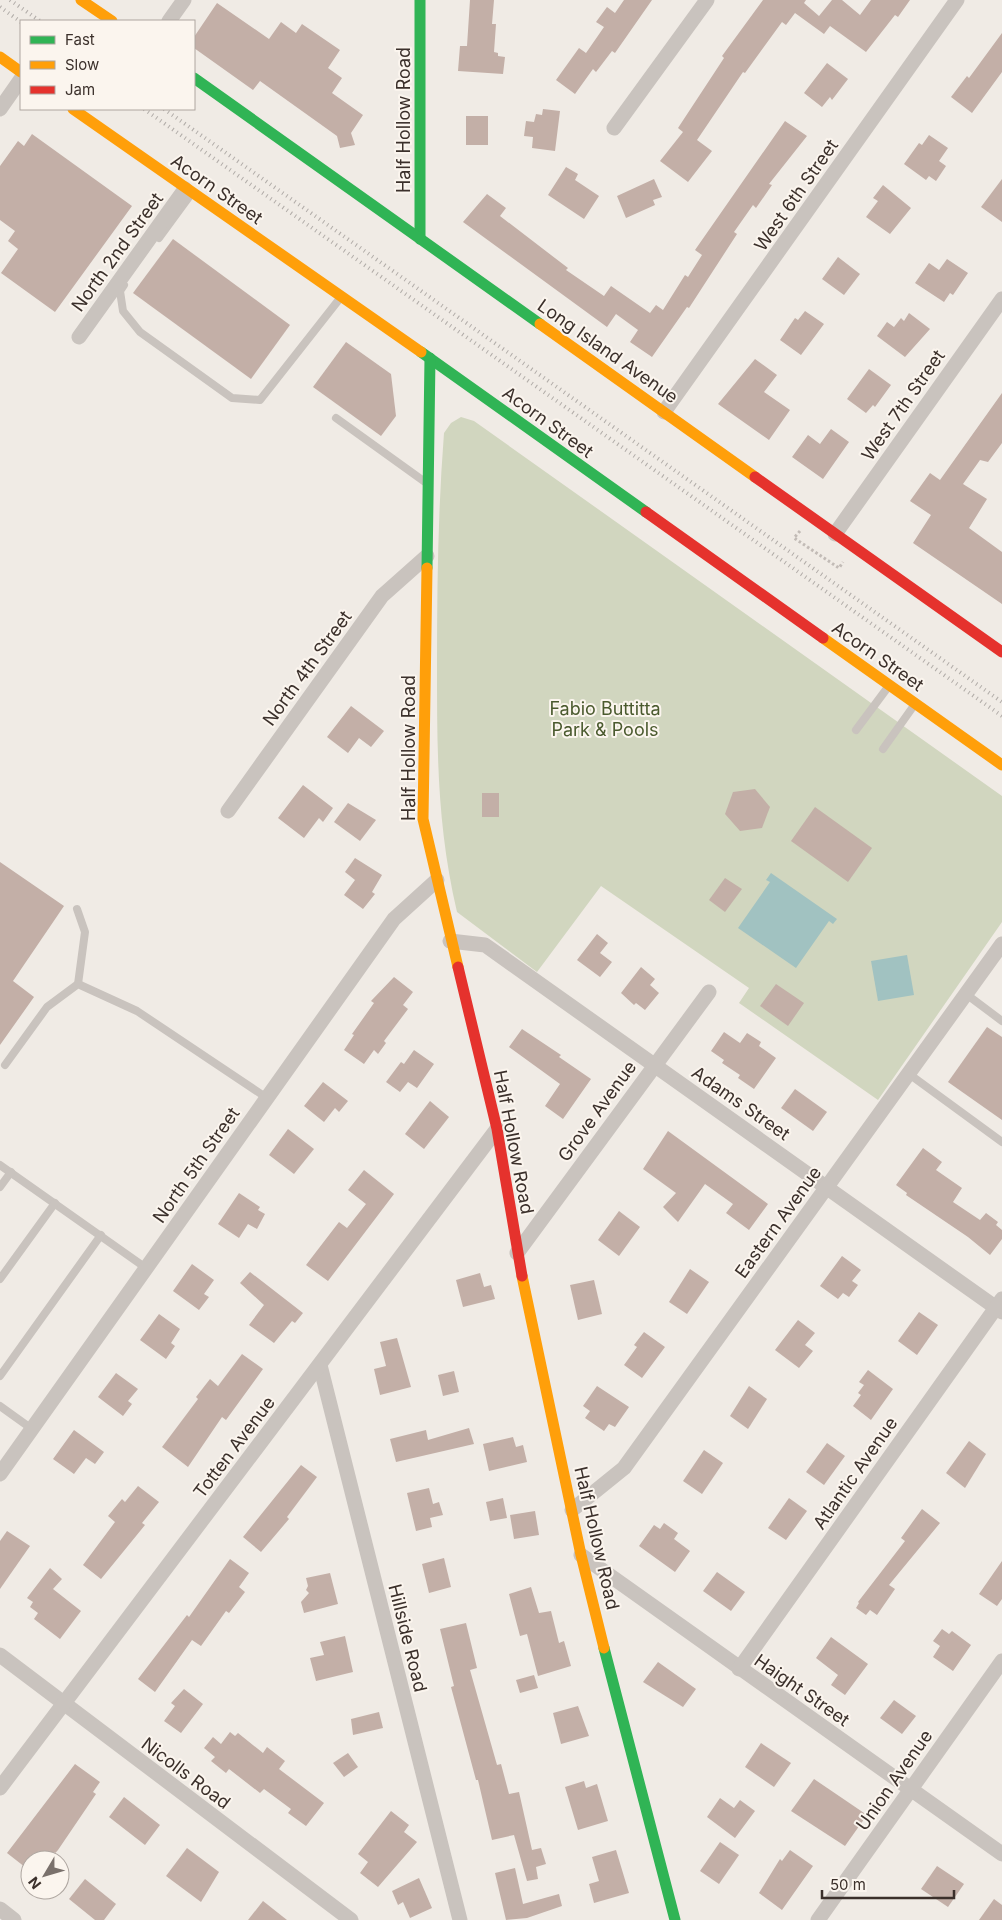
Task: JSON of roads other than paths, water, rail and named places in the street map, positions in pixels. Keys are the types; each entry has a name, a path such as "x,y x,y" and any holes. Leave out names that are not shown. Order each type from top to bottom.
{"street":[{"path":"80,0 110,20"},
{"path":"170,20 184,0"},
{"name":"Half Hollow Road","path":"420,0 420,239"},
{"path":"614,128 707,0"},
{"name":"West 6th Street","path":"664,412 957,0"},
{"path":"0,57 20,71"},
{"name":"Long Island Avenue","path":"195,79 1002,652"},
{"path":"0,109 20,80"},
{"name":"Acorn Street","path":"73,110 430,358 1002,765"},
{"name":"North 2nd Street","path":"79,337 189,191"},
{"name":"West 7th Street","path":"835,534 1002,299"},
{"name":"Half Hollow Road","path":"430,358 423,819 434,882 497,1129 517,1253 581,1555 642,1803 675,1920"},
{"name":"North 4th Street","path":"228,811 382,596 427,556"},
{"name":"North 5th Street","path":"0,1474 394,919 434,882"},
{"name":"Adams Street","path":"450,940 484,945 1000,1307"},
{"name":"Eastern Avenue","path":"572,1510 624,1468 1002,944"},
{"name":"Grove Avenue","path":"517,1253 709,992"},
{"name":"Totten Avenue","path":"0,1788 497,1129"},
{"name":"Atlantic Avenue","path":"739,1669 1000,1307"},
{"name":"Hillside Road","path":"320,1365 460,1920"},
{"name":"Haight Street","path":"581,1555 1002,1854"},
{"name":"Nicolls Road","path":"0,1656 351,1920"},
{"name":"Union Avenue","path":"818,1920 1002,1661"},
{"path":"0,1909 14,1920"}],"lane":[{"path":"189,191 120,291 123,311 140,332 232,398 260,400 341,297"},
{"path":"336,418 429,485"},
{"path":"856,730 889,685"},
{"path":"883,749 915,704"},
{"path":"5,1065 48,1007 78,984 85,932 77,909"},
{"path":"78,984 137,1011 267,1098"},
{"path":"966,994 1002,1021"},
{"path":"908,1074 1002,1142"},
{"path":"0,1165 146,1268"},
{"path":"0,1187 11,1172"},
{"path":"0,1280 55,1203"},
{"path":"0,1376 101,1235"},
{"path":"0,1406 32,1429"}],"water":[{"path":"771,873 837,919 833,924 829,921 796,968 738,928 770,882 766,880"},
{"path":"907,955 914,995 878,1001 871,961"}],"railway":[{"path":"10,0 39,20"},
{"path":"0,7 20,21"},
{"path":"145,110 1002,716"},
{"path":"165,110 1002,702"}],"park label":[{"name":"Fabio Buttitta Park & Pools","path":"605,718"}]}
